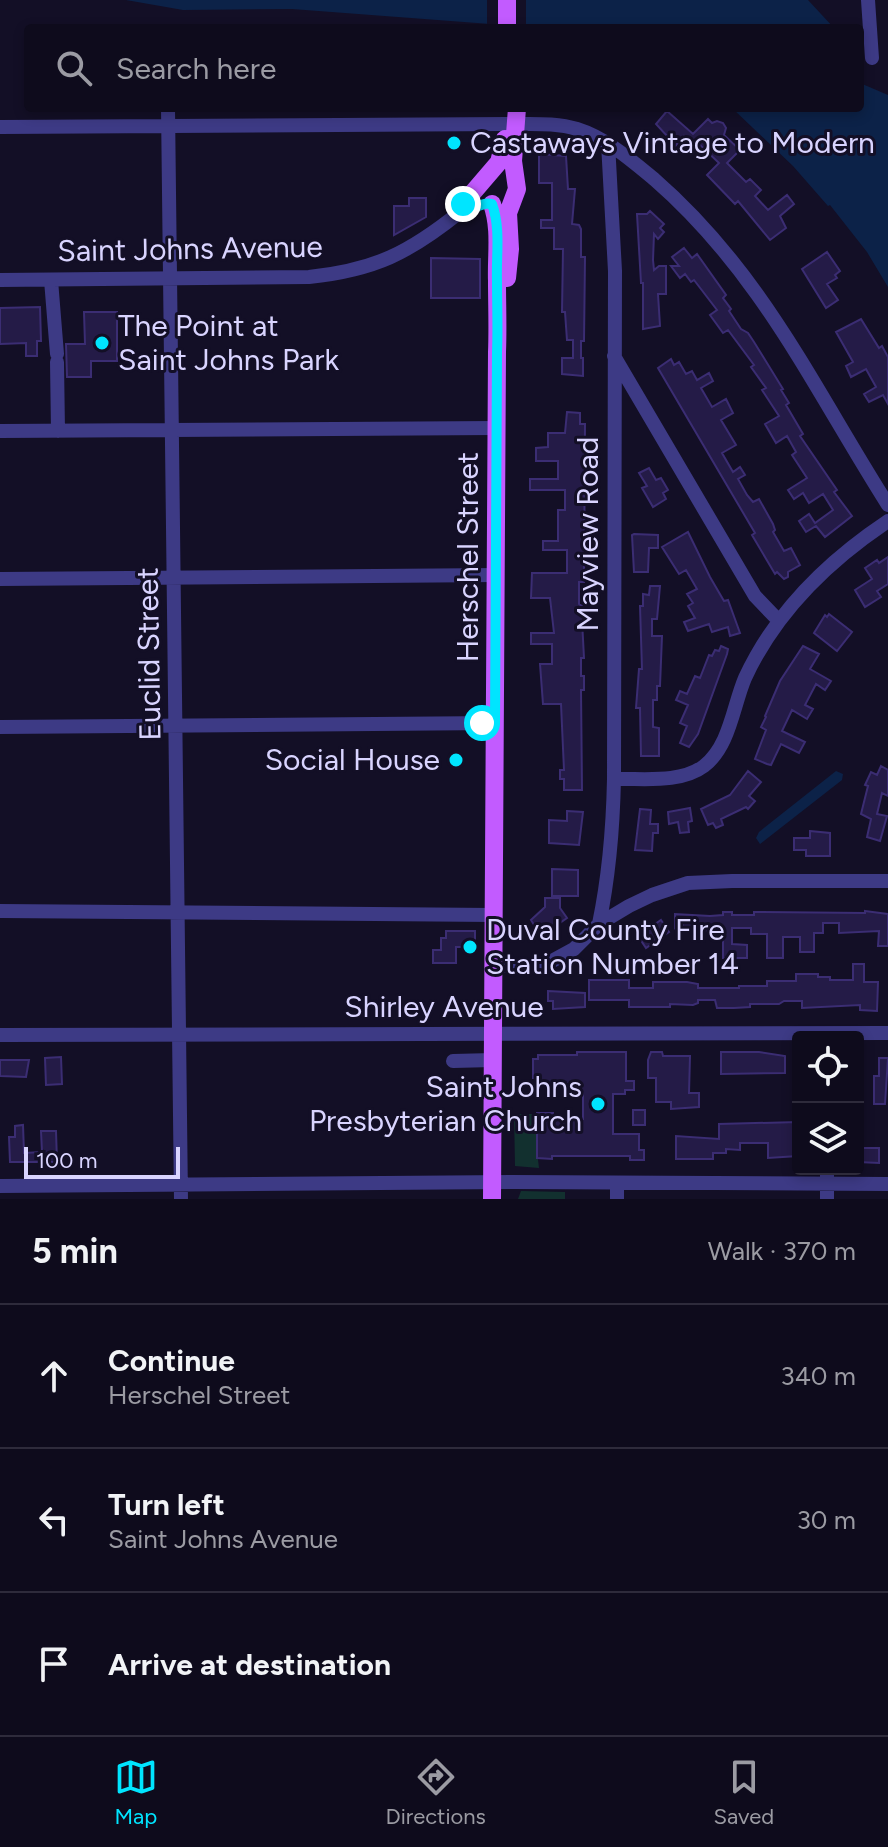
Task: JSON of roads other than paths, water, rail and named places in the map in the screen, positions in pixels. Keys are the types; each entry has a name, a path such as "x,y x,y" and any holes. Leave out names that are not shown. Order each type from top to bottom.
{"main road":[{"path":"507,0 507,24"},
{"path":"516,0 516,24"},
{"path":"499,310 509,261 508,213 517,189 512,116"},
{"name":"Herschel Street","path":"492,1191 499,310 498,232 489,191 512,116"},
{"path":"512,200 506,204 489,191 508,171 514,176"},
{"name":"Saint Johns Avenue","path":"460,212 463,204 489,191"}],"street":[{"path":"868,0 872,58"},
{"name":"Euclid Street","path":"168,112 181,1192"},
{"path":"461,112 462,124"},
{"path":"0,127 462,124 512,116 564,125 608,143 673,196 743,273 795,348 888,505"},
{"name":"Mayview Road","path":"599,924 608,882 614,779 615,271 608,143"},
{"name":"Saint Johns Avenue","path":"0,280 309,277 337,274 398,256 460,212"},
{"path":"51,280 58,431"},
{"path":"614,355 755,596 779,621"},
{"path":"0,431 496,428"},
{"path":"614,779 682,776 701,768 710,760 723,739 745,679 779,621 826,568 888,521"},
{"path":"0,579 496,575"},
{"path":"0,727 495,723"},
{"path":"494,966 552,961 574,949 599,924 652,895 688,883 888,881"},
{"path":"0,911 494,915"},
{"name":"Shirley Avenue","path":"0,1035 493,1032 792,1035"},
{"name":"Shirley Avenue","path":"864,1034 888,1033"},
{"path":"453,1061 493,1060"},
{"path":"0,1186 181,1192 492,1191 617,1183 888,1184"},
{"path":"617,1183 617,1199"},
{"path":"691,1183 694,1198"}],"water":[{"path":"126,0 808,0 830,24 490,24 292,9 183,10"},
{"path":"864,85 888,95 888,287 867,252 830,205 736,112 864,112"},
{"path":"836,771 843,774 842,780 760,844 756,838 759,832"}],"place":[{"name":"Castaways Vintage to Modern","path":"454,143"},
{"name":"The Point at Saint Johns Park","path":"102,343"},
{"name":"Social House","path":"456,760"},
{"name":"Duval County Fire Station Number 14","path":"470,947"},
{"name":"Saint Johns Presbyterian Church","path":"598,1104"}]}
